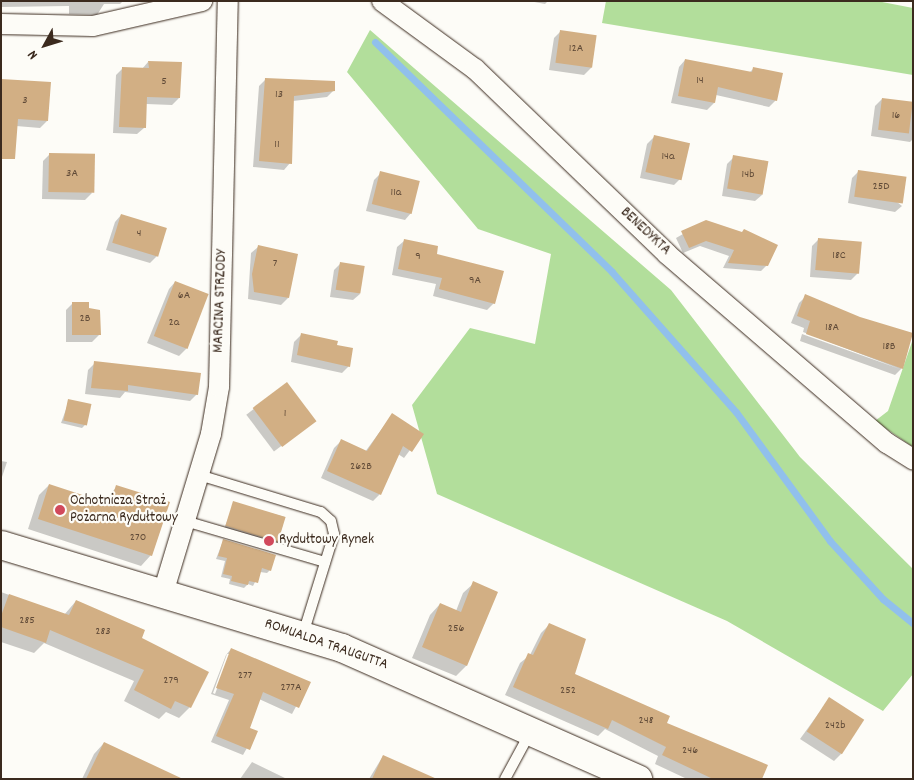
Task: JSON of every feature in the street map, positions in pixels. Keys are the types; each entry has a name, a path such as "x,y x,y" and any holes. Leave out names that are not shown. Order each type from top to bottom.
{"street":[{"path":"1,24 93,26 202,1"},
{"name":"MARCINA STRZODY","path":"163,593 211,434 219,387 228,1"},
{"name":"BENEDYKTA","path":"382,1 475,69 667,254 887,443 913,460"},
{"name":"ROMUALDA TRAUGUTTA","path":"1,545 303,634 379,663 638,779"}],"lane":[{"path":"199,475 321,512 331,521 334,534 303,634"},
{"path":"185,521 325,562"},
{"path":"505,779 532,731"}],"green space":[{"path":"606,1 877,1 913,8 913,75 602,23"},
{"path":"370,30 671,290 800,457 913,569 913,674 883,711 727,621 437,494 412,405 470,328 535,344 551,254 478,229 347,72"},
{"path":"913,339 913,447 875,421 888,411"}],"building":[{"path":"560,30 597,35 592,68 555,63"},
{"path":"685,59 752,72 753,67 783,73 777,101 718,87 715,103 678,96"},
{"path":"148,61 182,62 180,98 147,97 146,128 119,127 122,67 149,68"},
{"path":"265,78 335,81 335,91 294,96 292,164 259,161"},
{"path":"1,79 51,82 48,121 18,119 15,159 1,159"},
{"path":"882,98 913,102 909,134 878,130"},
{"path":"654,135 690,143 682,180 645,172"},
{"path":"49,153 95,154 94,193 48,192"},
{"path":"733,155 768,161 763,195 727,188"},
{"path":"858,170 907,177 903,204 854,197"},
{"path":"380,171 420,181 412,214 372,204"},
{"path":"121,214 167,228 158,257 112,243"},
{"path":"706,220 742,232 744,229 778,245 768,266 728,263 734,250 706,241 689,248 681,231"},
{"path":"818,238 862,242 859,274 815,270"},
{"path":"404,239 438,246 437,254 504,271 495,304 439,289 442,278 398,269"},
{"path":"258,245 298,254 289,298 254,292 252,274"},
{"path":"340,262 365,266 360,294 336,290"},
{"path":"175,281 209,294 187,349 154,336"},
{"path":"805,294 860,317 913,333 903,369 806,334 810,321 797,316"},
{"path":"72,302 89,302 89,308 100,310 101,335 72,335"},
{"path":"301,333 338,341 337,345 353,348 350,367 297,355"},
{"path":"94,361 201,373 198,395 128,385 128,391 91,388"},
{"path":"287,382 316,421 282,447 253,408"},
{"path":"68,399 91,404 87,426 63,421"},
{"path":"392,413 424,434 412,452 403,446 381,495 327,471 341,439 367,451"},
{"path":"49,484 110,504 116,485 170,502 152,556 38,519"},
{"path":"233,501 286,517 278,542 225,526"},
{"path":"223,539 276,555 271,571 262,568 258,583 249,581 248,585 231,581 232,576 223,574 227,558 218,556"},
{"path":"473,581 498,592 467,666 422,647 440,603 461,612"},
{"path":"9,594 69,615 76,600 145,630 142,638 209,672 191,708 175,701 171,709 134,690 144,670 50,630 46,643 1,627 1,616"},
{"path":"549,623 586,639 575,674 670,716 667,723 768,765 762,779 713,779 662,755 666,747 612,720 608,729 513,687 528,653 533,655"},
{"path":"231,648 311,682 299,708 263,692 250,728 258,731 250,750 216,736 234,694 216,688"},
{"path":"829,697 864,720 842,754 807,731"},
{"path":"104,742 183,779 86,779"},
{"path":"383,755 437,779 372,779"}],"waterway":[{"path":"375,42 612,272 736,412 830,541 883,599 913,623"}],"place":[{"name":"Ochotnicza Straż Pożarna Rydułtowy","path":"60,510"},
{"name":"Rydułtowy Rynek","path":"269,541"}]}
